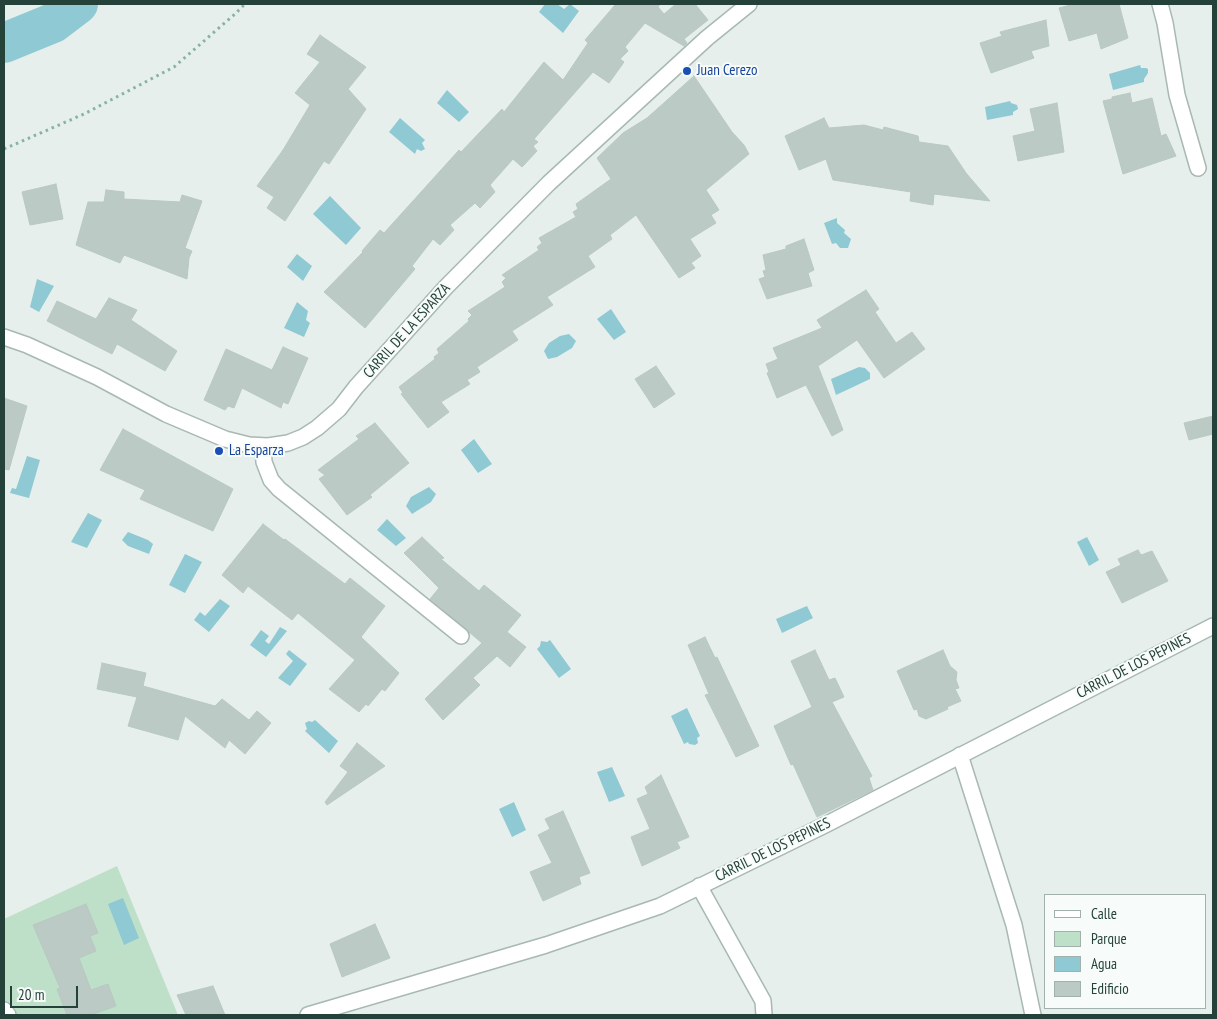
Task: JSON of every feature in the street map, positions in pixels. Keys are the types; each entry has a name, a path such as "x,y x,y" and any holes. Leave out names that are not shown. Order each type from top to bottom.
{"street":[{"name":"CARRIL DE LA ESPARZA","path":"4,337 28,345 97,377 166,414 225,439 249,445 263,446 288,443 303,437 339,409 356,387 446,287 549,183 707,38 749,4"},
{"path":"1160,4 1177,95 1198,168"},
{"path":"263,446 264,462 271,480 279,489 461,636"},
{"name":"CARRIL DE LOS PEPINES","path":"308,1015 546,945 660,906 825,825 1213,626"},
{"path":"960,755 1014,926 1033,1015"},
{"path":"699,886 763,1001 764,1015"},
{"path":"4,1010 8,1015"}],"path":[{"path":"4,149 84,114 174,67 245,4"}],"green space":[{"path":"117,866 178,1015 12,1015 4,1003 4,919"}],"water":[{"path":"545,4 557,4 564,9 570,4 579,11 563,33 539,12"},
{"path":"1140,65 1141,68 1148,69 1144,82 1113,90 1109,74"},
{"path":"447,90 469,112 459,122 437,103"},
{"path":"1010,101 1017,105 1018,109 1013,112 1013,115 987,120 985,107"},
{"path":"400,118 425,140 422,143 425,149 421,151 417,149 415,154 389,132"},
{"path":"330,196 361,228 346,245 313,214"},
{"path":"837,218 837,223 851,239 848,248 840,248 836,243 832,244 824,223"},
{"path":"297,254 312,266 303,281 287,267"},
{"path":"37,279 54,286 39,312 30,307"},
{"path":"297,302 308,311 306,320 310,323 304,337 284,328"},
{"path":"611,309 626,332 614,340 597,319"},
{"path":"569,334 576,341 572,348 557,357 548,359 544,351 549,343 560,336"},
{"path":"859,367 865,368 870,373 870,379 836,395 831,379"},
{"path":"474,439 492,464 478,473 461,450"},
{"path":"27,456 40,460 29,498 10,493 12,488 16,489"},
{"path":"429,487 436,494 431,502 412,514 406,506 411,497"},
{"path":"88,513 102,520 87,548 71,542"},
{"path":"387,519 406,538 396,546 377,530"},
{"path":"128,532 153,544 149,554 128,546 122,540"},
{"path":"1087,537 1099,560 1089,566 1077,542"},
{"path":"185,554 202,562 185,593 169,585"},
{"path":"220,599 230,606 209,632 194,620 200,612 205,616"},
{"path":"807,606 813,618 782,633 776,619"},
{"path":"280,627 287,631 266,657 250,645 261,630 269,636 265,641 269,644"},
{"path":"550,640 571,669 559,678 537,649 541,641 547,642"},
{"path":"289,650 307,664 290,686 278,678 293,661 286,654"},
{"path":"687,708 700,736 697,738 698,743 695,745 688,742 684,744 671,716"},
{"path":"315,720 338,741 329,753 305,731 307,729 305,723"},
{"path":"612,767 625,796 609,802 597,772"},
{"path":"514,802 526,830 512,837 499,809"},
{"path":"123,898 139,938 124,945 108,904"}],"building":[{"path":"613,4 660,4 658,7 664,14 676,4 695,4 708,20 684,39 687,43 684,46 645,23 625,47 628,51 620,59 624,62 609,83 593,72 534,139 538,142 533,146 537,151 522,167 513,159 490,185 495,192 480,208 475,203 450,225 454,230 440,245 433,239 412,266 415,269 365,328 324,292 363,252 380,230 384,233 459,150 461,152 502,109 504,112 544,62 563,80 588,43 585,40 615,5"},
{"path":"1074,4 1119,4 1128,38 1101,49 1097,33 1069,41 1059,8"},
{"path":"1046,20 1049,46 1031,51 1034,58 991,73 980,43 1002,36 1000,32"},
{"path":"320,35 366,67 348,89 366,109 329,164 324,161 285,221 267,208 274,197 257,186 283,150 310,105 295,93 320,62 307,54"},
{"path":"694,76 749,154 706,190 719,210 711,215 716,223 690,239 701,256 691,263 695,268 679,278 636,215 610,235 612,239 588,256 595,267 547,297 553,305 512,331 518,340 477,367 480,372 467,380 470,384 441,402 449,412 428,428 401,394 403,393 399,387 435,359 434,357 439,353 437,349 469,321 468,319 472,315 468,311 505,287 502,282 506,278 502,275 539,250 537,247 542,243 539,238 576,217 573,212 578,209 576,204 611,179 597,158 623,133 647,118"},
{"path":"1130,93 1132,103 1152,98 1161,136 1166,134 1176,156 1123,174 1103,101"},
{"path":"1057,103 1064,152 1018,161 1013,136 1035,131 1030,109"},
{"path":"824,118 829,128 864,125 883,130 884,127 918,136 919,142 948,146 966,173 990,201 934,194 933,205 910,201 911,192 833,180 826,159 799,170 785,136"},
{"path":"56,184 63,219 30,225 22,192"},
{"path":"106,190 124,192 124,199 180,202 182,195 202,201 185,248 192,251 189,258 187,279 124,255 120,263 76,245 88,202 104,202"},
{"path":"804,239 814,270 808,273 812,286 767,299 759,279 765,277 763,271 766,270 763,255 786,249 786,246"},
{"path":"866,290 879,309 875,312 896,343 912,332 925,349 884,378 857,340 818,366 843,430 832,436 806,385 777,398 767,373 769,372 766,364 778,359 773,348 822,328 817,320"},
{"path":"109,298 137,310 131,320 177,351 165,371 117,344 112,354 47,321 57,301 96,319"},
{"path":"283,347 308,358 288,404 283,402 281,408 242,388 234,408 228,406 225,410 204,400 226,349 272,370"},
{"path":"656,366 675,394 654,408 635,379"},
{"path":"4,398 27,406 9,470 4,469"},
{"path":"1213,416 1213,434 1189,440 1184,423"},
{"path":"375,423 409,463 370,495 372,497 347,515 319,479 325,475 318,470 359,439 356,436"},
{"path":"123,429 233,489 213,531 140,499 145,490 100,470"},
{"path":"263,524 345,584 350,578 385,606 361,637 399,673 385,691 382,689 368,706 366,704 359,712 329,689 355,660 298,613 292,620 248,586 243,593 222,575"},
{"path":"422,537 444,558 441,559 479,591 484,585 521,615 507,632 526,647 510,667 497,656 473,678 480,685 443,720 425,699 482,643 430,599 439,588 404,553"},
{"path":"1138,550 1141,555 1152,551 1168,581 1122,603 1106,572 1121,565 1118,559"},
{"path":"705,637 715,658 717,657 759,746 736,757 705,695 709,694 688,645"},
{"path":"815,650 829,680 835,678 844,697 832,702 872,776 869,778 873,790 817,817 774,726 812,707 791,661"},
{"path":"943,650 950,666 957,672 956,680 959,688 955,689 961,701 926,719 919,716 917,709 914,710 897,671"},
{"path":"102,663 146,673 143,686 215,706 222,699 249,720 257,711 271,723 245,754 229,740 225,748 185,716 178,740 128,726 137,697 97,689"},
{"path":"357,743 385,766 327,805 325,802 348,772 340,766"},
{"path":"661,775 689,837 677,842 680,848 642,866 631,837 650,829 637,799 648,794 645,787"},
{"path":"563,811 590,873 579,877 581,884 543,901 530,872 552,863 538,835 550,829 545,819"},
{"path":"86,904 98,933 90,936 96,951 79,958 91,990 108,984 116,1006 91,1015 67,1015 57,989 60,988 33,925"},
{"path":"375,924 390,958 342,977 330,944"},
{"path":"213,986 225,1015 186,1015 177,995"}],"waterway":[{"path":"4,43 53,23 78,4"}],"place":[{"name":"Juan Cerezo","path":"687,71"},
{"name":"La Esparza","path":"219,451"}]}
